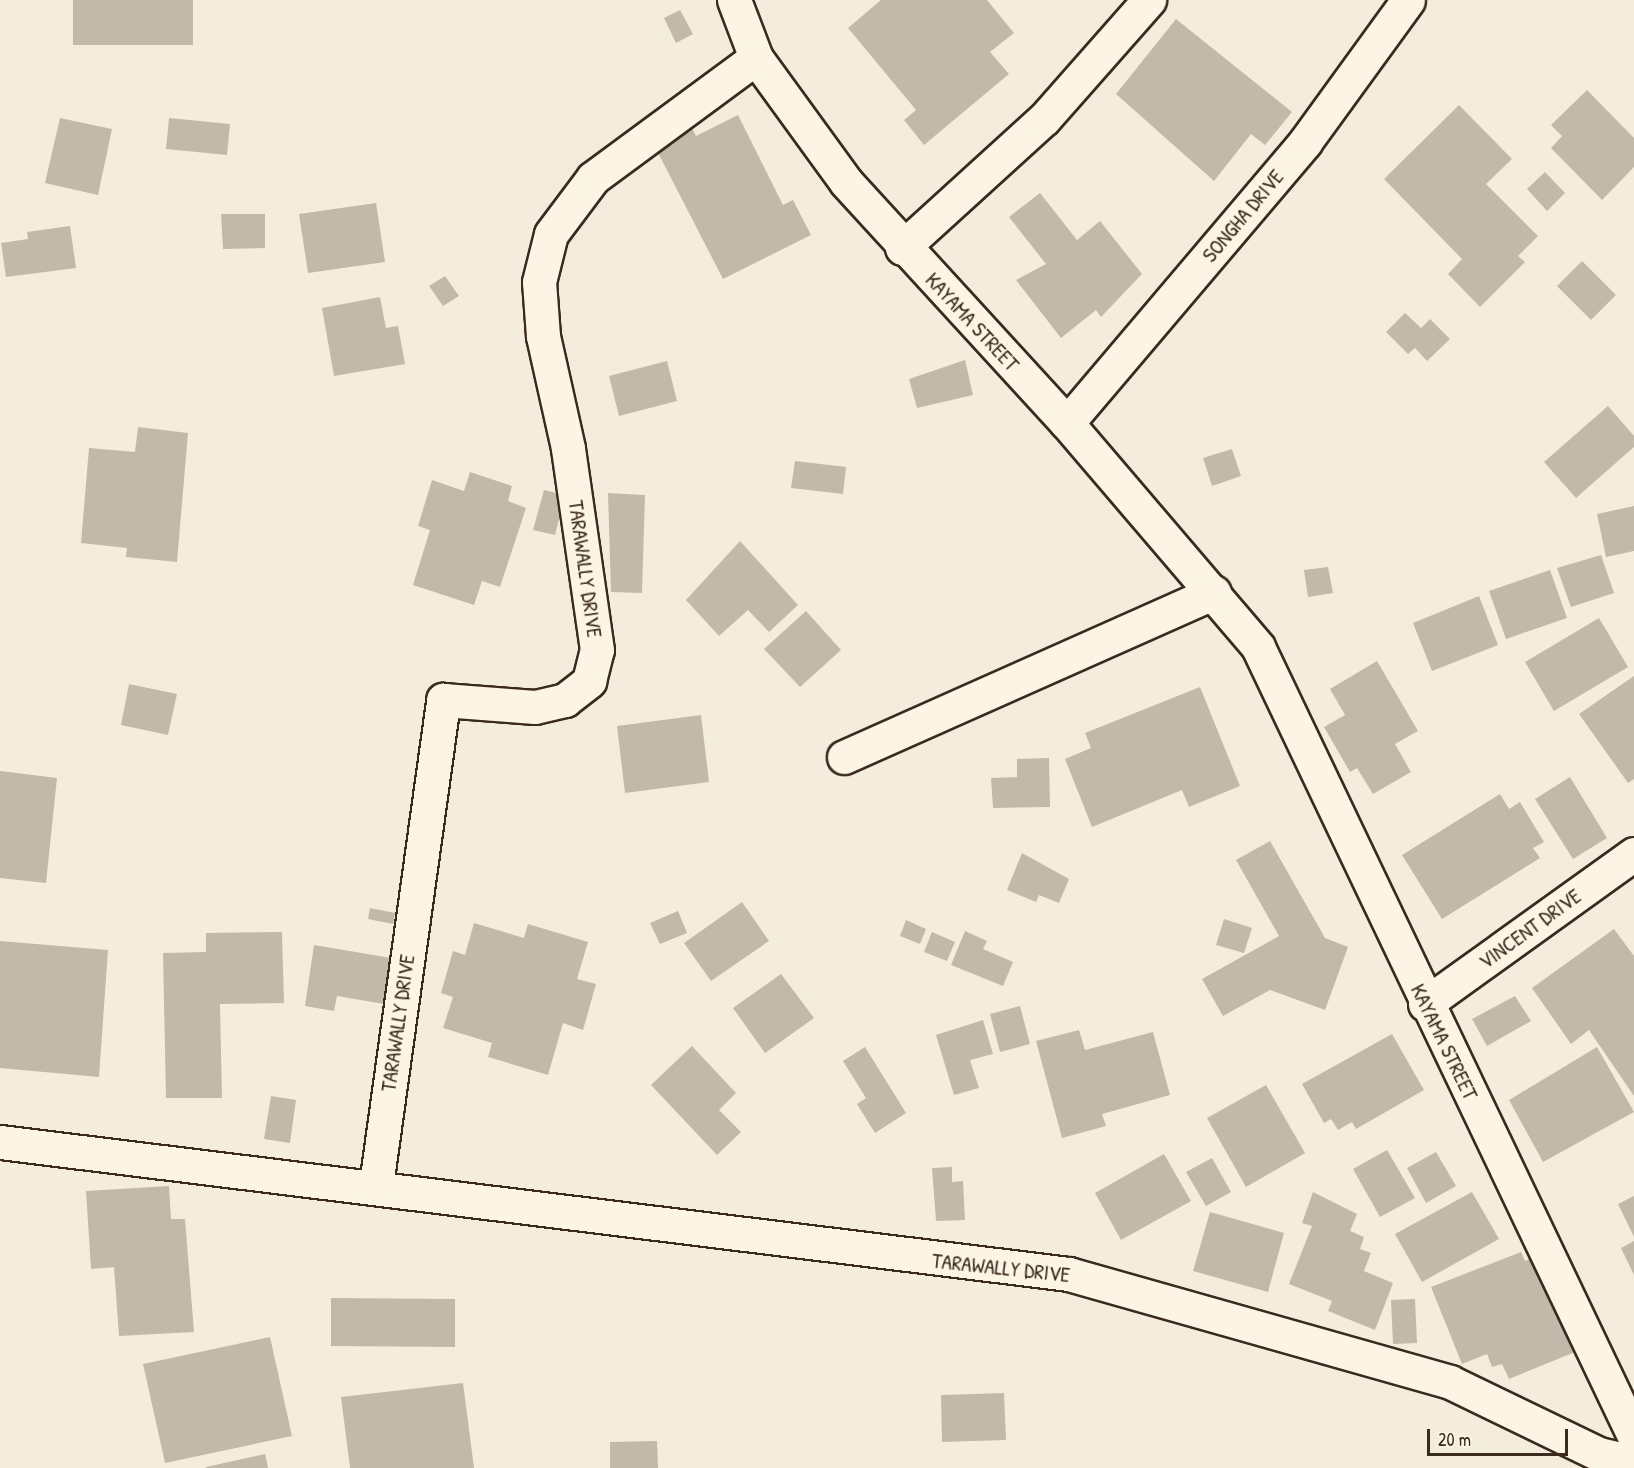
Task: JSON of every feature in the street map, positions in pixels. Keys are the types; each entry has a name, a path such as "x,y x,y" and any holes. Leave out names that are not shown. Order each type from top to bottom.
{"street":[{"name":"KAYAMA STREET","path":"734,0 756,58 846,182 903,248 1067,423 1249,635 1634,1436"},
{"path":"903,248 1044,119 1149,0"},
{"name":"SONGHA DRIVE","path":"1067,423 1305,142 1408,0"},
{"name":"TARAWALLY DRIVE","path":"376,1185 442,700 535,708 565,700 589,681 597,650 568,448 543,336 539,282 551,234 593,178 756,58"},
{"path":"844,757 1214,592"},
{"name":"VINCENT DRIVE","path":"1425,1004 1634,854"},
{"name":"TARAWALLY DRIVE","path":"0,1142 376,1185 964,1266 1069,1274 1450,1382 1599,1454 1634,1462"},
{"path":"1570,1468 1599,1454"}],"building":[{"path":"73,0 193,0 193,45 73,45"},
{"path":"881,0 987,0 1014,33 990,52 1009,74 924,145 904,120 916,110 848,28"},
{"path":"680,10 693,34 676,43 664,18"},
{"path":"1176,19 1292,112 1265,145 1251,134 1214,181 1116,94"},
{"path":"1587,90 1634,138 1634,167 1602,200 1551,148 1562,136 1551,125"},
{"path":"1459,105 1512,159 1486,184 1538,236 1518,256 1525,262 1480,307 1448,274 1462,259 1384,179"},
{"path":"738,115 783,205 793,200 811,235 723,279 654,145 691,126 696,136"},
{"path":"60,118 112,129 98,195 45,183"},
{"path":"169,118 230,124 227,155 166,149"},
{"path":"1545,172 1565,193 1547,211 1527,189"},
{"path":"1040,193 1077,240 1100,221 1142,274 1101,317 1096,310 1061,338 1016,280 1046,264 1009,217"},
{"path":"376,203 385,262 308,273 299,214"},
{"path":"221,214 265,214 265,248 223,249"},
{"path":"70,226 76,268 6,277 1,243 28,239 27,232"},
{"path":"1582,261 1616,295 1591,320 1557,286"},
{"path":"445,276 459,296 443,306 429,286"},
{"path":"380,297 386,328 398,326 405,364 334,376 322,308"},
{"path":"1405,313 1421,328 1430,319 1450,339 1427,361 1415,348 1408,354 1386,332"},
{"path":"965,360 973,395 917,408 909,379"},
{"path":"667,361 677,401 619,416 609,376"},
{"path":"1608,406 1634,436 1634,447 1576,498 1544,462"},
{"path":"138,427 188,433 177,562 126,557 127,548 81,543 89,448 135,452"},
{"path":"1232,449 1241,476 1212,486 1203,458"},
{"path":"795,461 846,467 843,494 791,488"},
{"path":"470,472 512,486 508,501 526,508 500,587 482,581 474,605 413,585 430,530 418,526 432,480 464,491"},
{"path":"544,490 565,495 555,535 533,530"},
{"path":"608,493 645,495 642,593 611,592"},
{"path":"1634,506 1634,551 1606,557 1597,514"},
{"path":"740,541 798,605 769,632 748,610 719,636 686,600"},
{"path":"1601,555 1614,593 1571,607 1557,568"},
{"path":"1328,567 1333,593 1308,597 1304,570"},
{"path":"1550,570 1567,618 1506,639 1489,591"},
{"path":"1479,596 1498,645 1432,671 1413,623"},
{"path":"806,611 841,650 800,687 764,649"},
{"path":"1599,618 1628,667 1554,711 1525,662"},
{"path":"1377,661 1418,731 1395,744 1411,772 1373,794 1357,768 1350,772 1324,727 1345,715 1330,689"},
{"path":"1634,676 1634,779 1628,783 1579,714"},
{"path":"129,684 177,694 168,735 121,725"},
{"path":"1200,687 1240,786 1189,807 1182,790 1092,827 1065,759 1091,748 1085,733"},
{"path":"701,715 709,782 625,793 617,726"},
{"path":"1049,758 1050,807 993,808 991,778 1017,777 1017,759"},
{"path":"0,771 57,778 46,883 0,878"},
{"path":"1570,777 1607,838 1573,859 1535,799"},
{"path":"1500,794 1509,809 1520,802 1544,842 1533,848 1540,858 1442,919 1402,855"},
{"path":"1270,841 1325,938 1348,947 1325,1010 1270,990 1223,1016 1202,979 1279,936 1236,860"},
{"path":"1022,853 1069,879 1059,903 1039,895 1036,902 1007,890"},
{"path":"742,902 769,941 711,981 684,943"},
{"path":"370,908 395,913 393,924 368,919"},
{"path":"678,911 687,933 660,944 650,923"},
{"path":"1224,919 1252,928 1244,953 1216,945"},
{"path":"906,920 926,929 920,944 900,936"},
{"path":"474,923 524,938 528,924 588,942 577,979 596,984 583,1030 563,1023 548,1075 488,1057 492,1043 443,1028 453,997 441,993 453,951 465,955"},
{"path":"1614,929 1634,956 1634,1096 1589,1030 1571,1044 1532,988"},
{"path":"965,931 987,941 983,949 1013,962 1003,986 951,965"},
{"path":"282,932 284,1003 220,1004 222,1098 166,1098 163,953 206,952 206,933"},
{"path":"932,932 955,942 947,961 924,952"},
{"path":"0,941 108,950 99,1077 0,1068"},
{"path":"314,945 391,958 384,1004 337,996 334,1011 305,1006"},
{"path":"781,974 814,1018 765,1053 733,1008"},
{"path":"1515,996 1531,1021 1487,1046 1472,1019"},
{"path":"1020,1006 1030,1044 1000,1052 990,1014"},
{"path":"983,1020 993,1054 970,1060 979,1088 954,1095 936,1035"},
{"path":"1079,1030 1085,1050 1153,1032 1170,1095 1102,1114 1106,1126 1062,1138 1036,1041"},
{"path":"1392,1034 1424,1090 1356,1129 1352,1122 1338,1130 1331,1119 1324,1123 1302,1084"},
{"path":"692,1046 736,1093 719,1110 741,1132 717,1155 651,1085"},
{"path":"865,1047 906,1113 875,1133 857,1104 866,1098 843,1061"},
{"path":"1597,1047 1634,1112 1543,1162 1509,1100"},
{"path":"1266,1085 1305,1153 1246,1187 1207,1118"},
{"path":"271,1096 296,1100 290,1143 264,1139"},
{"path":"1387,1150 1415,1198 1380,1217 1353,1169"},
{"path":"1436,1152 1456,1186 1426,1203 1407,1168"},
{"path":"1164,1154 1191,1201 1121,1240 1095,1193"},
{"path":"1212,1158 1231,1192 1206,1206 1186,1172"},
{"path":"952,1167 952,1182 963,1181 965,1220 936,1221 932,1168"},
{"path":"169,1186 171,1219 185,1219 194,1332 119,1336 114,1267 91,1269 86,1191"},
{"path":"1313,1192 1357,1214 1350,1231 1364,1237 1360,1249 1371,1253 1364,1271 1393,1283 1375,1330 1328,1311 1332,1301 1289,1284 1312,1226 1302,1223"},
{"path":"1472,1192 1499,1239 1422,1282 1395,1234"},
{"path":"1634,1196 1634,1237 1618,1204"},
{"path":"1210,1212 1284,1233 1268,1292 1193,1271"},
{"path":"1634,1241 1634,1275 1621,1248"},
{"path":"1521,1252 1525,1261 1537,1256 1575,1352 1509,1379 1502,1364 1492,1367 1487,1354 1462,1364 1431,1287"},
{"path":"331,1298 455,1299 455,1347 331,1346"},
{"path":"1415,1299 1417,1343 1393,1344 1391,1300"},
{"path":"270,1337 292,1436 165,1463 143,1364"},
{"path":"463,1383 474,1468 350,1468 341,1397"},
{"path":"1004,1393 1006,1440 942,1442 941,1395"},
{"path":"657,1441 658,1468 610,1468 610,1442"},
{"path":"265,1454 268,1468 206,1468 206,1467"}]}
